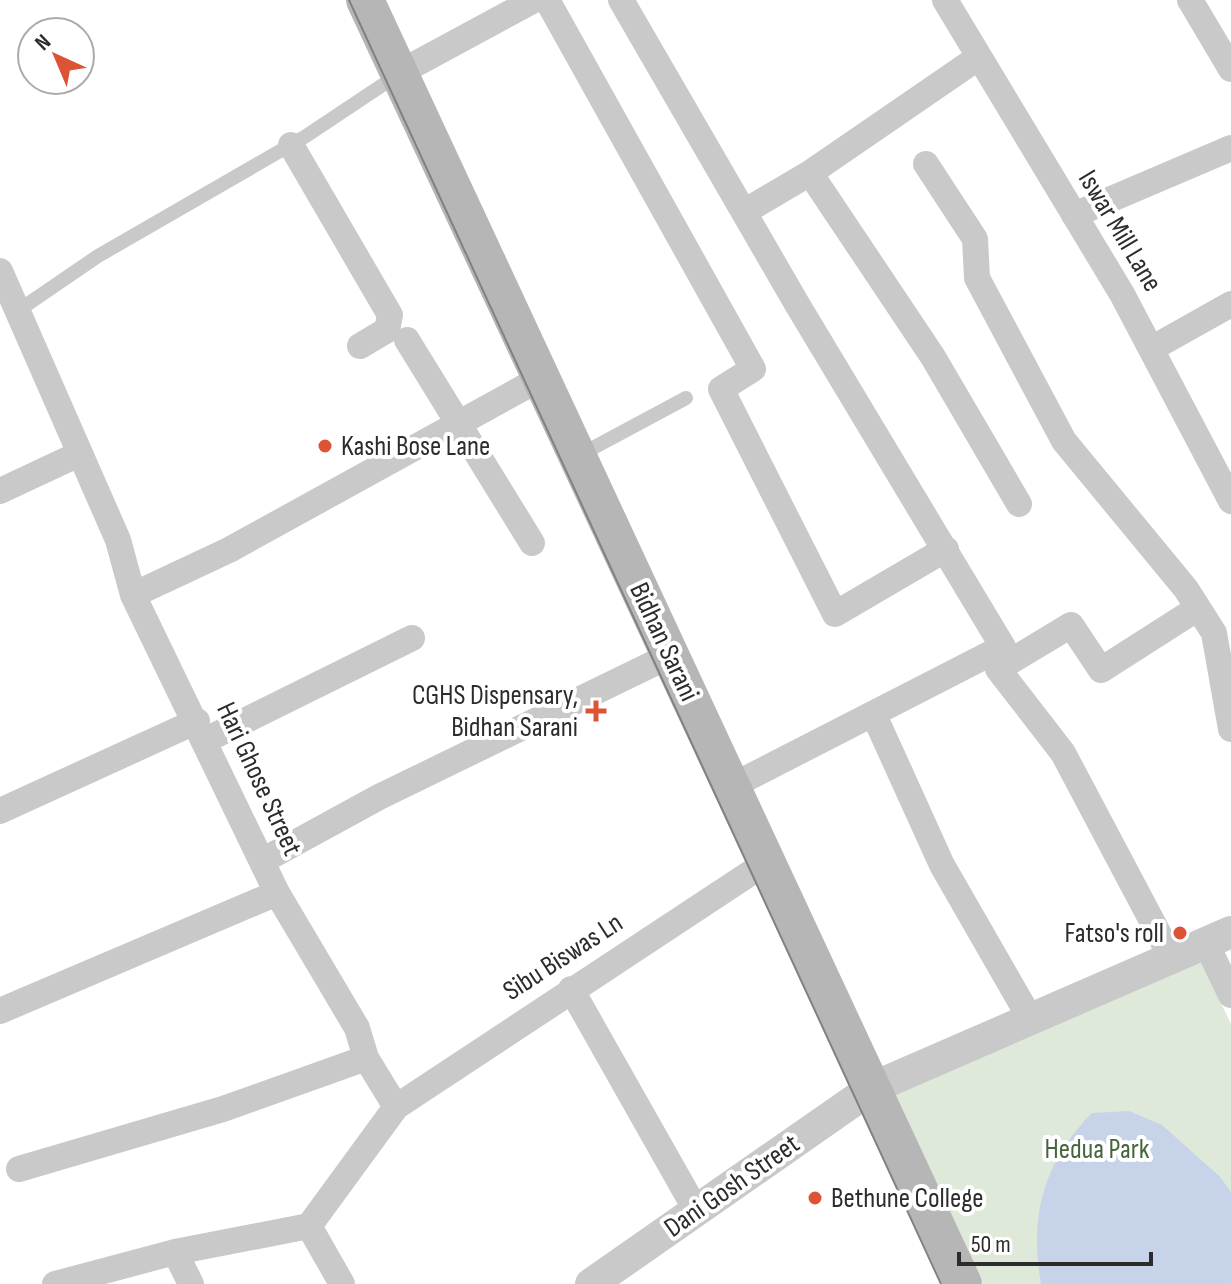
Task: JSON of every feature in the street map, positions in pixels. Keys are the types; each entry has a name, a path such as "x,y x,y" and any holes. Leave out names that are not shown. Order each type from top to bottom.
{"main road":[{"name":"Bidhan Sarani","path":"365,0 963,1284"}],"street":[{"path":"399,73 534,0"},
{"path":"547,0 753,369 721,389 835,614 946,549"},
{"path":"621,0 946,549 1001,658 1063,753 1171,957"},
{"name":"Iswar Mill Lane","path":"945,0 1151,349 1231,501"},
{"path":"1190,0 1231,69"},
{"path":"744,212 810,173 979,57"},
{"path":"291,145 390,315 387,330 360,346"},
{"path":"1074,215 1231,148"},
{"path":"926,164 975,239 977,278 1064,441 1198,608 1222,629 1231,729"},
{"path":"810,173 933,357 1019,504"},
{"name":"Hari Ghose Street","path":"0,271 118,540 133,595 201,730 277,893 357,1028 366,1058 396,1107"},
{"path":"1151,349 1231,304"},
{"path":"407,340 532,543"},
{"path":"133,595 229,550 541,378"},
{"path":"0,491 79,454"},
{"path":"732,786 874,715 1071,625 1101,670 1198,608"},
{"path":"0,811 201,730 412,638"},
{"path":"262,861 379,797 671,655"},
{"path":"874,715 942,865 1031,1020"},
{"name":"Sibu Biswas Ln","path":"396,1107 767,862"},
{"path":"0,1011 277,893"},
{"path":"1219,938 1231,995"},
{"name":"Dani Gosh Street","path":"591,1284 872,1088 1219,938"},
{"path":"571,989 696,1210"},
{"path":"19,1169 223,1109 366,1058"},
{"path":"55,1284 175,1252 309,1226 396,1107"},
{"path":"309,1226 342,1284"},
{"path":"175,1252 191,1284"}],"lane":[{"path":"19,310 98,256 291,145 399,73"},
{"path":"578,456 686,398"}],"green space":[{"name":"Hedua Park","path":"1199,957 1231,1024 1231,1284 983,1284 895,1093"}],"water":[{"path":"1129,1111 1162,1125 1220,1177 1231,1192 1231,1284 1041,1284 1037,1236 1039,1213 1051,1171 1075,1132 1092,1113"}],"tram line":[{"path":"349,0 941,1284"}],"place":[{"name":"Kashi Bose Lane","path":"325,446"},
{"name":"CGHS Dispensary, Bidhan Sarani","path":"596,711"},
{"name":"Fatso's roll","path":"1180,933"},
{"name":"Bethune College","path":"815,1198"}]}
